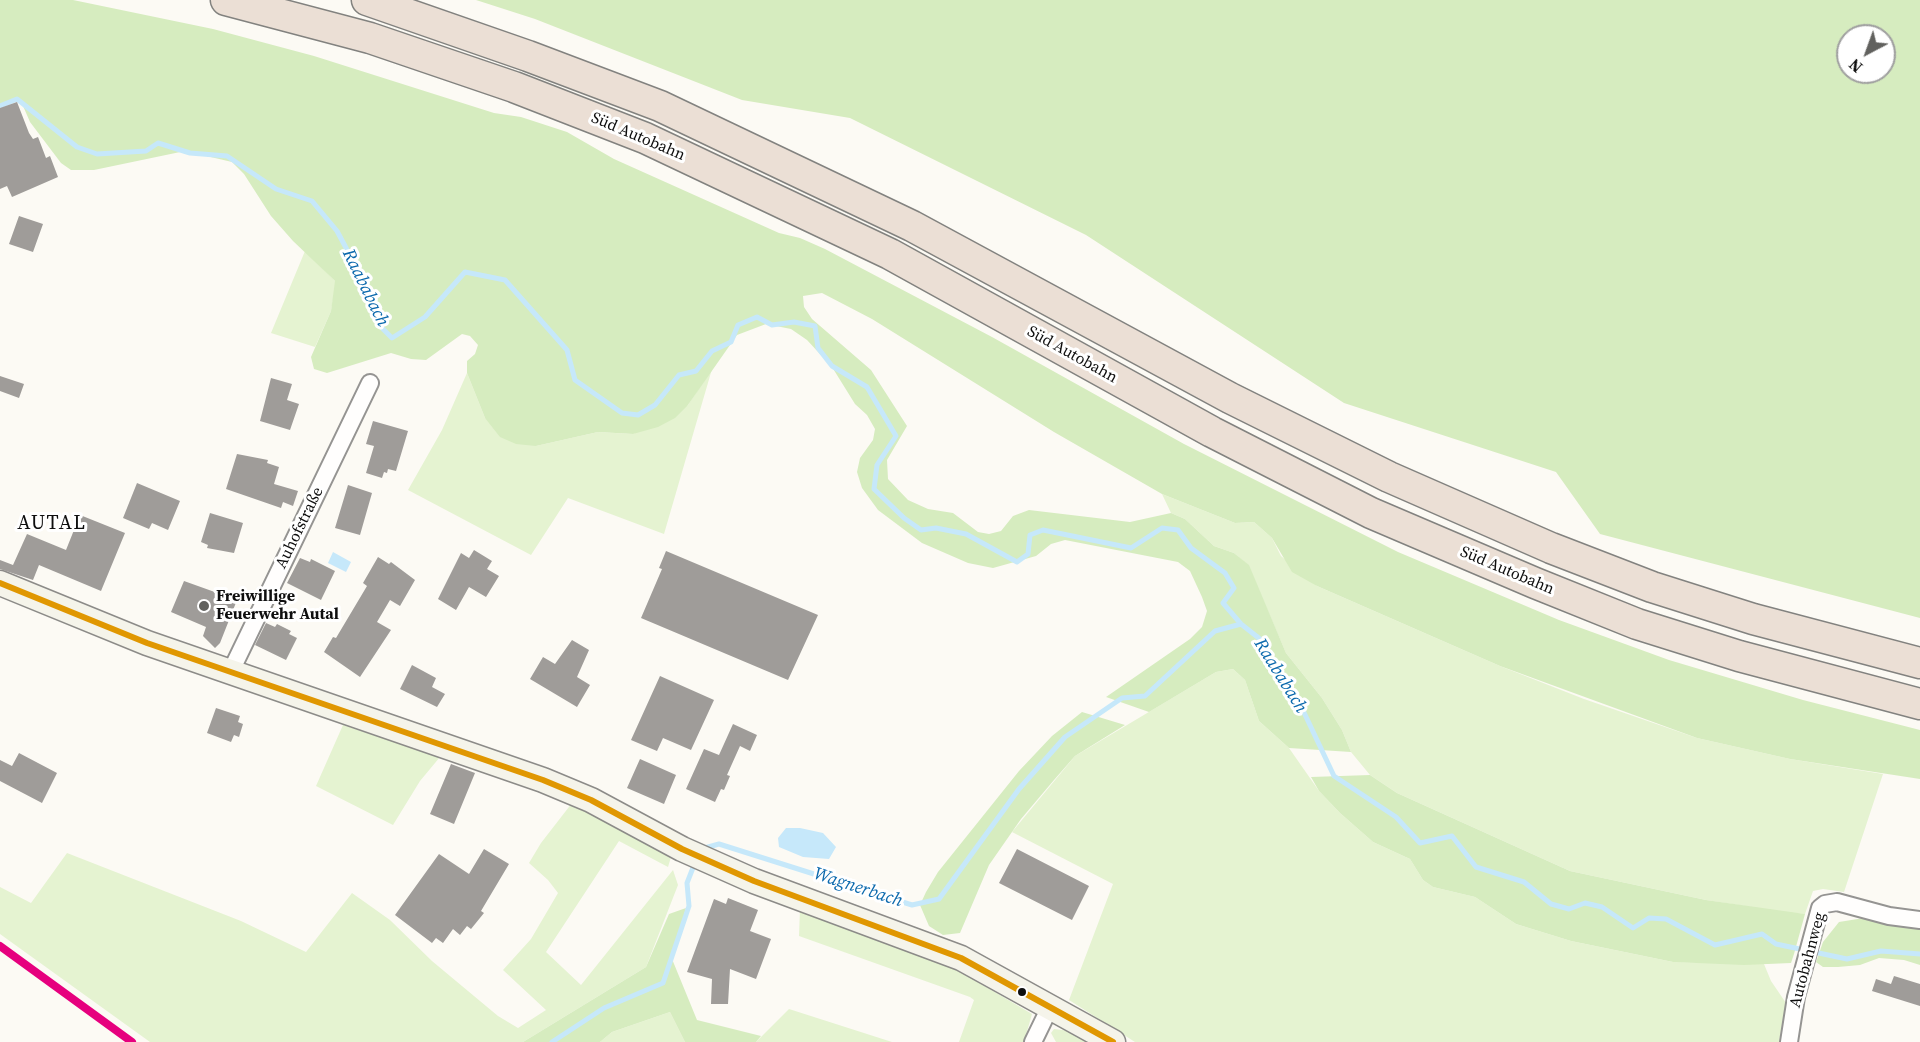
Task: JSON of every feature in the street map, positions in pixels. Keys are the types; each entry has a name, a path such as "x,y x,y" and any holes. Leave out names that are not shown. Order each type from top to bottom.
{"highway":[{"name":"Süd Autobahn","path":"226,0 370,38 514,87 645,138 890,254 1212,432 1371,513 1535,583 1637,624 1739,656 1920,704"},
{"path":"367,0 528,56 660,106 912,226 1230,398 1389,477 1551,548 1652,587 1708,605 1920,663"}],"main road":[{"path":"0,583 93,622 230,673 543,780 591,800 711,863 850,918 961,958 1051,1005 1113,1042"}],"street":[{"name":"Auhofstraße","path":"230,673 370,383"},
{"name":"Autobahnweg","path":"1789,1042 1796,997 1820,908 1830,903 1920,920"},
{"path":"1033,1042 1051,1005"}],"green space":[{"path":"0,0 73,0 213,29 314,56 494,113 521,117 567,132 614,159 779,233 800,238 825,249 992,337 1184,444 1398,552 1559,620 1669,660 1803,700 1920,730 1920,779 1790,759 1697,738 1500,666 1317,586 1292,572 1272,538 1254,522 1235,523 1162,494 1054,432 872,319 822,293 803,296 804,307 812,319 871,370 907,426 887,460 888,479 908,500 928,509 953,513 978,532 989,534 1001,531 1013,516 1029,510 1130,522 1171,513 1185,519 1214,546 1234,553 1249,565 1286,653 1322,698 1342,730 1351,752 1289,748 1259,721 1245,680 1233,669 1216,672 1149,712 1106,697 1190,639 1202,627 1207,611 1202,597 1190,571 1178,562 1065,540 1051,544 1036,556 993,568 968,563 922,543 878,510 862,488 857,472 860,458 873,440 875,429 867,415 855,404 832,367 807,340 791,329 766,324 737,335 688,405 675,418 658,427 633,434 598,432 536,446 516,444 500,437 485,418 467,373 467,361 475,354 478,345 470,336 462,334 426,360 411,359 391,353 327,373 314,369 311,357 331,311 335,281 293,241 271,216 244,174 232,162 185,151 94,170 71,170 61,163 30,122 20,99 0,106"},
{"path":"476,0 1920,0 1920,618 1600,534 1556,472 1344,403 1086,235 850,118 742,100 535,19"},
{"path":"305,251 336,282 331,311 315,347 271,333"},
{"path":"712,369 664,534 568,498 531,555 408,490 442,430 467,373 485,418 536,446 598,432 633,434 688,405"},
{"path":"1162,494 1235,523 1254,522 1272,538 1281,556 1317,586 1500,666 1584,699 1697,738 1790,759 1883,774 1844,892 1823,889 1813,891 1805,914 1790,913 1706,900 1570,871 1397,793 1370,775 1351,752 1342,730 1322,698 1286,653 1248,565 1234,553 1214,546 1185,519 1171,513"},
{"path":"1233,669 1245,680 1259,721 1289,748 1319,791 1373,842 1410,859 1423,880 1433,887 1475,897 1516,924 1571,941 1673,962 1764,964 1771,981 1786,1003 1779,1042 1135,1042 1069,1000 1113,884 1012,832 1075,756 1216,672"},
{"path":"1082,712 1125,725 1075,756 1021,819 989,865 960,933 943,935 929,926 920,905 938,872 1019,771 1052,736"},
{"path":"343,725 440,757 420,781 393,825 316,786"},
{"path":"1370,775 1397,793 1570,871 1706,900 1805,914 1791,963 1744,965 1673,962 1571,941 1516,924 1475,897 1433,887 1423,880 1410,859 1373,842 1340,813 1319,791 1311,777"},
{"path":"572,803 671,857 668,867 619,841 546,952 581,985 673,870 678,885 646,967 523,1042 150,1042 0,934 0,887 31,903 67,853 241,921 306,952 352,893 390,920 432,961 498,1016 518,1028 546,1010 503,970 531,939 558,893 548,880 529,863 541,843"},
{"path":"686,908 672,959 697,1020 761,1036 756,1042 685,1042 670,1012 612,1032 600,1042 523,1042 646,967 669,914"},
{"path":"800,909 932,958 1032,1014 1024,1042 959,1042 974,1000 799,936"},
{"path":"1870,917 1920,929 1920,965 1904,960 1879,958 1860,965 1838,967 1823,967 1816,962 1823,942 1839,922"},
{"path":"789,1009 892,1042 756,1042"},
{"path":"670,1012 685,1042 600,1042 612,1032"},
{"path":"1054,1029 1070,1031 1090,1042 1056,1042 1051,1033"}],"water":[{"path":"333,552 351,562 346,572 328,563"},
{"path":"786,828 800,828 823,833 836,847 829,859 803,857 779,847 778,838"}],"building":[{"path":"17,102 29,133 33,139 38,137 46,158 50,156 58,177 12,197 7,186 0,189 0,108"},
{"path":"19,216 43,224 33,252 9,244"},
{"path":"0,376 24,384 19,398 0,391"},
{"path":"271,378 292,384 287,400 299,404 290,430 260,421"},
{"path":"373,421 408,431 396,471 388,469 382,478 366,473 374,446 366,444"},
{"path":"237,454 268,460 267,463 279,467 274,484 298,491 293,506 283,502 281,508 226,489"},
{"path":"137,483 180,501 168,530 152,523 149,529 123,518"},
{"path":"348,485 372,493 360,535 335,528"},
{"path":"210,513 243,523 234,553 207,548 208,545 201,542"},
{"path":"80,515 125,533 101,591 39,565 33,580 0,569 0,560 13,565 27,534 66,550"},
{"path":"474,550 492,561 487,569 499,576 486,597 469,587 456,610 438,599 461,553 469,558"},
{"path":"666,551 818,615 788,680 641,618 662,569 659,568"},
{"path":"378,557 389,564 391,562 415,580 400,606 390,600 377,622 391,630 360,677 324,652 333,637 336,638 367,586 363,583"},
{"path":"300,558 310,562 311,559 335,571 321,600 287,583"},
{"name":"Freiwillige Feuerwehr Autal","path":"184,581 237,600 220,643 215,648 203,636 206,627 171,612"},
{"path":"266,623 275,627 277,624 291,631 289,634 297,638 286,660 255,645"},
{"path":"572,640 589,650 577,677 590,685 577,707 530,679 543,657 555,664"},
{"path":"412,665 436,678 432,687 445,694 437,707 400,689"},
{"path":"660,676 714,700 691,750 663,738 657,751 631,740"},
{"path":"216,708 240,716 238,722 243,724 239,737 234,735 231,742 207,733"},
{"path":"733,724 757,735 750,751 740,746 727,775 730,776 724,790 721,789 715,802 686,789 704,749 719,755"},
{"path":"19,753 57,773 42,803 0,781 0,760 12,766"},
{"path":"640,759 676,775 664,804 627,788"},
{"path":"451,764 475,773 454,824 430,814"},
{"path":"484,849 509,864 481,911 484,913 471,929 467,926 460,935 453,929 443,943 436,938 432,943 395,915 439,854 469,874"},
{"path":"1017,849 1089,886 1072,920 999,883"},
{"path":"728,898 758,910 750,931 771,939 756,979 730,969 728,1004 711,1004 712,979 687,972 714,899 726,904"},
{"path":"1894,976 1920,984 1920,1006 1872,991 1876,979 1891,984"}],"waterway":[{"name":"Raababach","path":"0,106 17,99 77,147 97,154 146,151 158,143 190,153 227,156 276,189 312,201 337,231 368,289 380,326 392,338 425,317 465,272 505,280 567,350 575,380 622,413 638,415 655,405 679,375 696,371 712,351 731,342 738,325 757,317 772,325 794,322 815,326 818,348 832,366 867,387 896,436 877,465 874,489 904,518 921,530 936,528 966,534 1017,562 1028,554 1030,535 1043,530 1131,548 1162,528 1178,530 1191,548 1225,573 1234,588 1223,603 1241,624 1260,639 1300,704 1334,776 1396,817 1420,843 1452,836 1476,867 1524,882 1551,904 1569,909 1585,903 1602,907 1633,928 1649,918 1666,919 1715,945 1762,934 1776,944 1847,959 1881,951 1920,954"},
{"name":"Wagnerbach","path":"701,849 719,844 912,905 939,899 1019,789 1065,737 1122,698 1145,696 1215,631 1241,624"},
{"name":"Wagnerbach","path":"552,1042 604,1008 663,983 689,906 687,883 696,860"}],"transit line":[{"path":"0,583 147,643 543,780 591,800 682,849 754,881 961,958 1113,1042"},
{"path":"0,946 132,1042"}],"place":[{"name":"Freiwillige Feuerwehr Autal","path":"204,606"}],"district":[{"name":"AUTAL","path":"52,524"}]}
